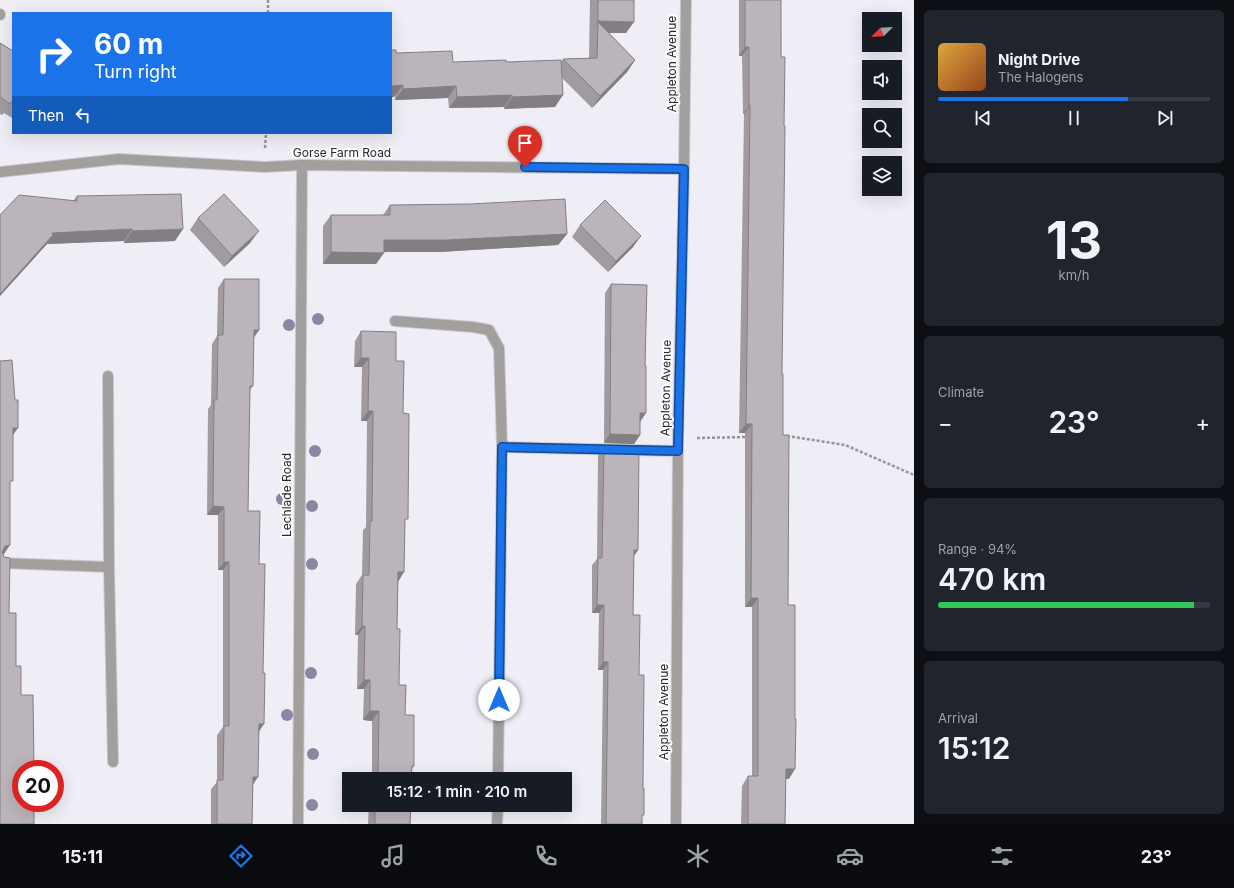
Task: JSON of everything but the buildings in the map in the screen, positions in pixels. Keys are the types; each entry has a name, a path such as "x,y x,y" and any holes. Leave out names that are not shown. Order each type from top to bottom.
{"street":[{"name":"Appleton Avenue","path":"676,824 678,439 686,0"},
{"name":"Gorse Farm Road","path":"0,172 118,159 265,167 684,169"},
{"name":"Lechlade Road","path":"298,824 302,166"},
{"path":"395,321 473,327 489,330 499,348 502,447 498,772"},
{"path":"108,376 109,567 113,762"},
{"path":"502,447 678,451"},
{"path":"0,563 109,567"},
{"path":"497,824 498,812"}],"path":[{"path":"268,0 268,12"},
{"path":"783,435 845,445 914,475"},
{"path":"678,439 753,436"}],"route":[{"path":"499,700 502,447 678,451 684,169 525,167"}]}
